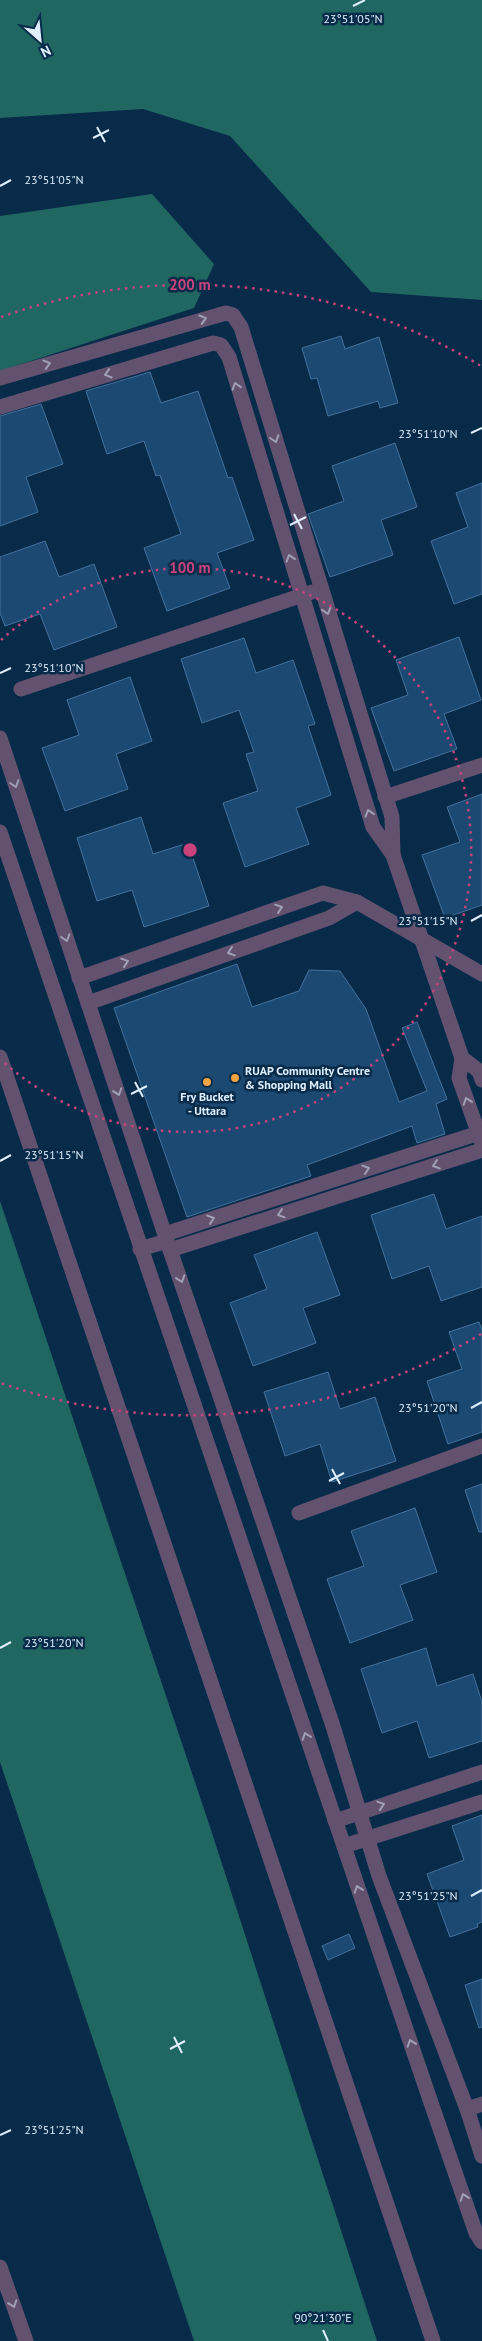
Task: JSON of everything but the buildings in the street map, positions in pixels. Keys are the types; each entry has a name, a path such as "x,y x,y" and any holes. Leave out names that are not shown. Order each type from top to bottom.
{"street":[{"path":"0,378 226,312 233,315 241,327 320,589 392,817 393,855"},
{"path":"0,407 214,343 221,345 229,357 373,827 393,855 462,1058 459,1078 480,1138 168,1241"},
{"path":"21,689 320,589"},
{"path":"0,738 79,978 332,1723 366,1838 467,2109 482,2156"},
{"path":"385,797 482,765"},
{"path":"0,832 335,1821 476,2233 482,2242"},
{"path":"79,978 323,893 357,902 482,974"},
{"path":"88,1003 329,918 357,902"},
{"path":"0,1057 433,2341"},
{"path":"462,1058 479,1071 482,1080"},
{"path":"140,1249 482,1150"},
{"path":"299,1512 482,1446"},
{"path":"335,1821 482,1772"},
{"path":"344,1846 482,1802"},
{"path":"467,2109 482,2104"},
{"path":"0,2267 26,2341"}],"shaded area":[{"path":"0,0 482,0 482,300 371,292 230,136 143,109 0,118"},
{"path":"152,194 214,264 194,308 0,371 0,216"},
{"path":"0,1201 210,1827 377,2341 194,2341 0,1762"}],"place":[{"name":"RUAP Community Centre & Shopping Mall","path":"235,1078"},
{"name":"Fry Bucket - Uttara","path":"207,1082"}]}
